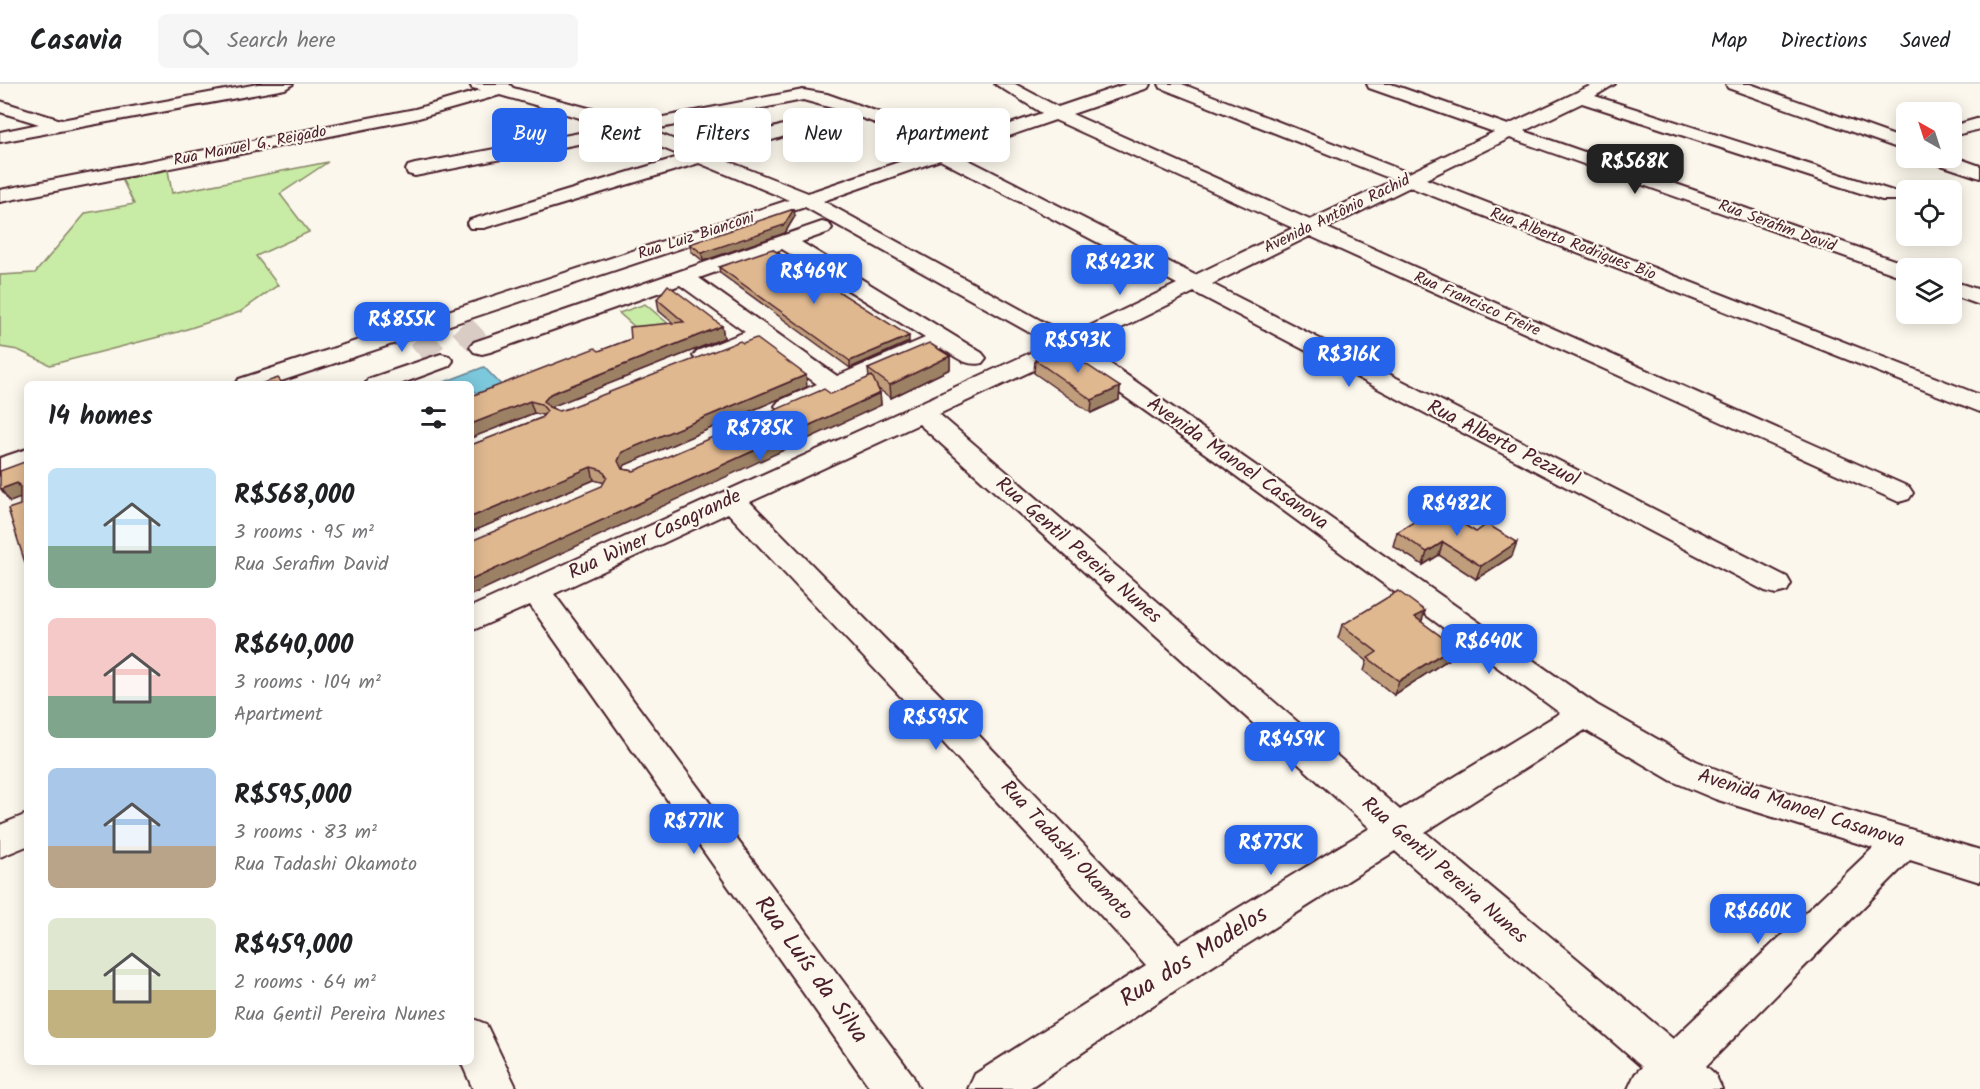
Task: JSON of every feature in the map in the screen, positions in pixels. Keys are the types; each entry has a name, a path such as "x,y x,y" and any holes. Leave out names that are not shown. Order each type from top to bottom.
{"street":[{"path":"212,84 242,93"},
{"path":"0,137 285,84"},
{"name":"Avenida Manoel Casanova","path":"478,84 579,110"},
{"name":"Rua Manuel G. Reigado","path":"0,196 415,114 519,84"},
{"name":"Rua Francisco Freire","path":"1003,84 1056,114 1899,493"},
{"name":"Rua Luiz Bianconi","path":"1010,130 1142,84"},
{"name":"Rua Alberto Rodrigues Bio","path":"1167,84 1980,404"},
{"name":"Rua Serafim David","path":"1375,84 1896,268"},
{"name":"Avenida Antônio Rachid","path":"1068,345 1607,84"},
{"path":"1766,84 1896,130"},
{"path":"1739,85 1896,142"},
{"name":"Rua Alberto Pezzuol","path":"662,121 796,95 816,96 847,108"},
{"path":"1581,97 1889,196"},
{"path":"0,106 60,126"},
{"path":"1962,128 1980,123"},
{"name":"Rua Alberto Pezzuol","path":"416,170 579,137"},
{"path":"1962,153 1980,159"},
{"path":"477,224 679,162"},
{"name":"Avenida Manoel Casanova","path":"718,162 807,200 969,287 1068,345 1392,574 1585,714 1684,771 1728,789 1980,866"},
{"name":"Rua Luiz Bianconi","path":"258,381 456,321 919,162"},
{"name":"Rua Alberto Pezzuol","path":"972,162 1191,284 1776,584"},
{"path":"1962,166 1980,172"},
{"path":"482,347 822,228"},
{"path":"784,242 974,358"},
{"path":"683,277 835,386"},
{"path":"1962,292 1980,298"},
{"path":"684,364 762,334"},
{"path":"762,418 942,339"},
{"name":"Rua Winer Casagrande","path":"474,619 1068,345"},
{"path":"384,381 441,361"},
{"name":"Rua Gentil Pereira Nunes","path":"921,412 1397,830 1674,1082"},
{"path":"0,467 24,458"},
{"name":"Rua Tadashi Okamoto","path":"732,500 938,714 1175,968"},
{"name":"Rua Luís da Silva","path":"535,590 897,1089"},
{"name":"Rua dos Modelos","path":"990,1089 1175,968 1585,714"},
{"path":"0,842 24,830"},
{"path":"1674,1082 1904,842"},
{"path":"474,1044 495,1089"}],"green space":[{"path":"328,162 280,194 309,232 256,256 278,285 240,312 178,332 50,365 18,350 0,347 0,275 35,273 86,213 134,204 122,179 168,170 172,193"},
{"path":"645,304 671,326 644,335 619,313"}],"water":[{"path":"484,367 507,391 483,400 474,391 474,381 447,381"}],"building":[{"path":"794,209 784,225 702,253 690,244"},
{"path":"772,249 909,336 850,361 719,267"},
{"path":"668,285 722,326 550,394 544,401 549,407 559,411 569,408 740,341 743,343 756,338 806,375 622,452 618,461 622,469 634,471 824,389 831,394 872,376 880,393 474,579 474,540 602,486 607,477 602,470 591,467 474,516 474,444 541,418 547,411 541,404 530,401 474,423 474,395 595,348 599,351 631,339 630,327 684,322 657,299"},
{"path":"929,343 950,356 890,385 868,369"},
{"path":"1063,349 1120,387 1092,400 1035,360"},
{"path":"24,462 24,560 8,509 20,505 20,485 17,483 1,489 0,471"},
{"path":"1437,508 1476,532 1487,524 1517,542 1481,566 1443,542 1427,552 1397,532"},
{"path":"1398,591 1425,611 1415,617 1454,646 1399,681 1368,658 1377,652 1342,625"}],"tunnel":[{"path":"461,325 482,347"},
{"path":"419,337 441,361"}]}
